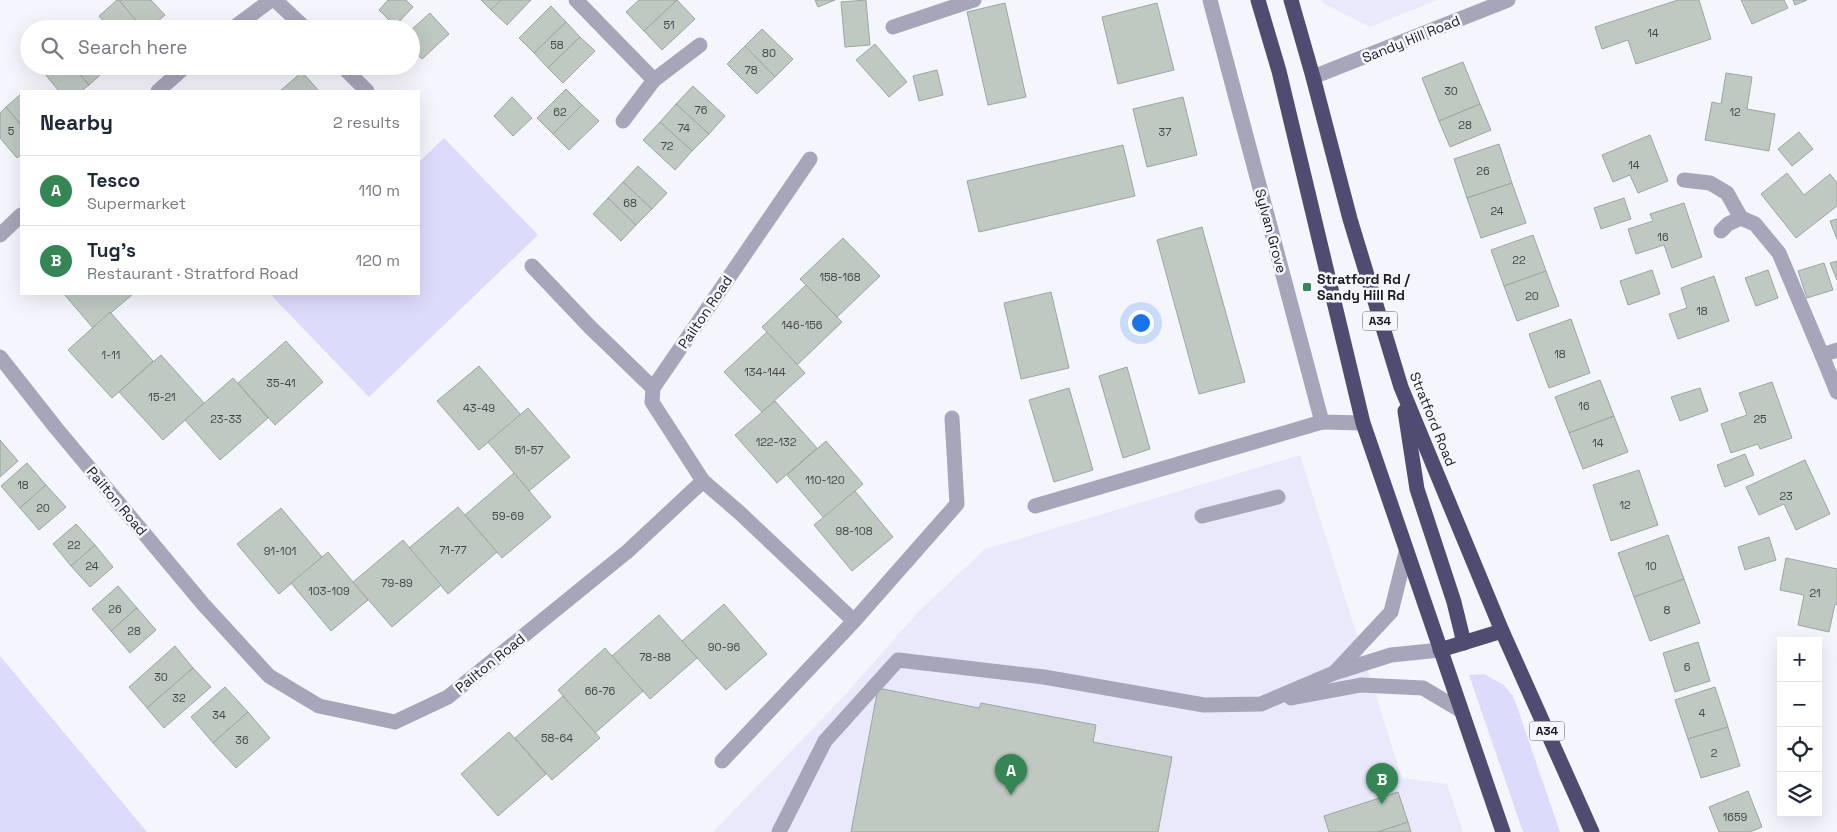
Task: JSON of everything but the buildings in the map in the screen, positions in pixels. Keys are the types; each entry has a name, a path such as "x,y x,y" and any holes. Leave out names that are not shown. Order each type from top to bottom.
{"highway":[{"path":"1258,0 1279,70 1363,423 1503,832"},
{"name":"Stratford Road","path":"1291,0 1350,219 1401,387 1502,631 1592,832"},
{"path":"1401,387 1417,488 1454,602 1464,643"},
{"path":"1440,650 1502,631"}],"street":[{"path":"244,20 271,0"},
{"path":"275,0 297,20"},
{"path":"576,0 654,80"},
{"path":"893,27 974,0"},
{"name":"Sylvan Grove","path":"1210,0 1322,422"},
{"name":"Sandy Hill Road","path":"1313,77 1508,0"},
{"path":"623,121 654,80 700,45"},
{"path":"159,90 176,75"},
{"path":"351,75 366,90"},
{"name":"Pailton Road","path":"653,388 810,159"},
{"path":"1684,180 1710,183 1726,192 1741,218 1755,224 1779,253 1837,392"},
{"path":"0,235 20,216"},
{"path":"1721,231 1728,224 1741,218"},
{"path":"532,266 590,327 653,388 652,402 703,481 854,621"},
{"path":"1822,355 1837,350"},
{"name":"Pailton Road","path":"0,357 56,428 203,604 269,676 319,706 395,722 448,697 628,551 703,481"},
{"path":"722,761 854,621 957,504 952,418"},
{"path":"1035,506 1322,422 1363,423"},
{"path":"1202,516 1278,497"},
{"path":"1334,673 1391,612 1406,552"},
{"path":"1261,704 1334,673 1391,655 1440,650"},
{"path":"779,832 825,740 898,660 1044,677 1204,705 1261,704 1361,685 1423,688 1460,710"}],"shaded area":[{"path":"1322,0 1437,0 1370,27 1323,3"},
{"path":"444,138 538,235 369,397 271,295 420,295 420,161"},
{"path":"1300,455 1402,778 1447,784 1463,832 713,832 845,695 918,612 985,549"},
{"path":"0,656 147,832 0,832"},
{"path":"1484,674 1504,685 1514,698 1560,832 1523,832 1469,675"}],"place":[{"name":"Stratford Rd / Sandy Hill Rd","path":"1307,287"},
{"name":"Tesco","path":"1011,795"},
{"name":"Tug's","path":"1382,804"}]}
